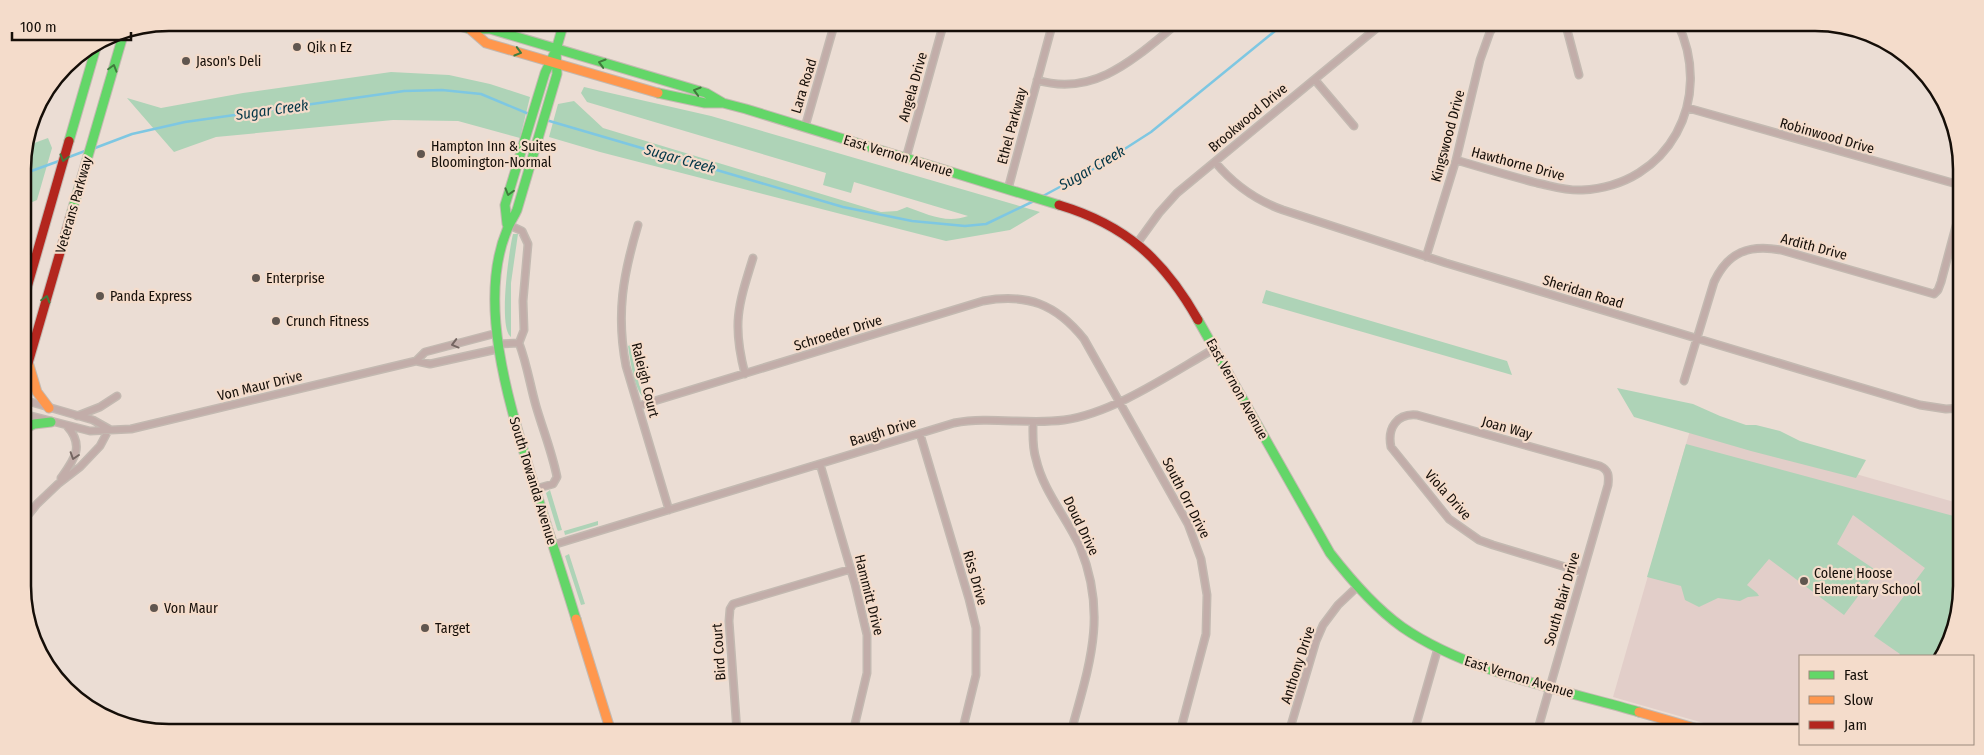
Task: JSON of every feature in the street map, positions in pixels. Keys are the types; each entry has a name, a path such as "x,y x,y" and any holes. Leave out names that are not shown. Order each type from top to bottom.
{"main road":[{"name":"East Vernon Avenue","path":"471,31 486,43 663,94 705,103 723,103"},
{"name":"East Vernon Avenue","path":"496,31 706,93 723,103 1070,208 1103,221 1138,242 1173,278 1330,553 1357,587 1400,625 1438,648 1478,666 1677,723"},
{"path":"556,50 561,31"},
{"name":"Veterans Parkway","path":"32,351 121,40"},
{"name":"South Towanda Avenue","path":"507,224 517,210 557,74 554,62 556,50"},
{"path":"32,271 94,54"},
{"name":"South Towanda Avenue","path":"554,62 545,73 505,205 507,224 501,248 498,278 498,346 502,376 511,410 608,724"},
{"path":"31,376 36,392 49,408"},
{"path":"31,425 51,422"}],"street":[{"name":"Lara Road","path":"805,127 832,31"},
{"name":"Angela Drive","path":"906,158 941,31"},
{"path":"1037,80 1051,31"},
{"name":"Ethel Parkway","path":"1009,190 1037,80 1052,84 1070,85 1089,82 1110,74 1167,31"},
{"name":"Brookwood Drive","path":"1138,242 1167,203 1373,31"},
{"name":"Kingswood Drive","path":"1426,257 1456,160 1480,60 1491,31"},
{"path":"1567,31 1579,75"},
{"name":"Hawthorne Drive","path":"1456,160 1561,189 1602,188 1634,175 1656,159 1675,137 1688,108 1691,90 1691,68 1687,45 1681,31"},
{"path":"1315,80 1354,126"},
{"name":"Robinwood Drive","path":"1688,108 1953,183"},
{"name":"Sheridan Road","path":"1215,162 1243,190 1268,205 1426,257 1697,339 1920,405 1953,409"},
{"path":"507,224 522,231 528,244 524,292 524,330 519,343 526,358 536,406 554,461 557,477 553,484 535,489"},
{"name":"Raleigh Court","path":"638,225 623,286 620,312 622,343 626,366 669,510"},
{"name":"Ardith Drive","path":"1684,381 1718,274 1734,257 1753,248 1765,247 1934,294 1941,282 1953,237"},
{"path":"745,374 738,349 737,319 740,300 753,258"},
{"name":"Schroeder Drive","path":"638,406 983,301 998,298 1020,298 1047,306"},
{"name":"South Orr Drive","path":"1047,306 1069,321 1084,339 1188,524 1198,547 1207,595 1206,634 1203,653 1183,723"},
{"name":"Von Maur Drive","path":"416,361 425,352 497,333"},
{"name":"Von Maur Drive","path":"31,416 67,426 99,431 109,428 131,429 416,361 430,364 498,346 519,343"},
{"name":"Baugh Drive","path":"553,545 943,426 966,421 1048,422 1093,413 1120,401 1214,349"},
{"path":"77,416 100,407 117,396"},
{"name":"Von Maur Drive","path":"31,402 93,420 109,428"},
{"name":"Joan Way","path":"1397,420 1407,415 1418,415 1600,466 1606,469 1608,473"},
{"name":"Viola Drive","path":"1397,420 1391,431 1391,447 1454,523 1479,540 1493,546 1582,572"},
{"name":"Doud Drive","path":"1033,422 1033,446 1040,473 1080,547 1094,600 1092,654 1073,723"},
{"path":"58,484 72,462 76,451 75,437 67,426"},
{"path":"31,511 100,446 109,428"},
{"name":"Riss Drive","path":"920,434 976,628 976,675 964,724"},
{"name":"Hammitt Drive","path":"820,464 865,622 868,647 865,686 855,724"},
{"name":"South Blair Drive","path":"1540,723 1608,485 1608,473"},
{"name":"Bird Court","path":"736,724 729,621 730,609 733,604 851,569"},
{"name":"Anthony Drive","path":"1292,723 1316,641 1323,625 1338,604 1357,587"},
{"path":"1417,723 1438,648"}],"shaded area":[{"name":"Colene Hoose Elementary School","path":"1691,427 1953,502 1952,603 1945,630 1933,655 1799,655 1799,723 1704,723 1613,697"}],"green space":[{"path":"391,72 449,75 490,84 530,97 520,138 458,121 393,120 216,137 174,152 127,98 161,108 243,93"},
{"path":"584,87 711,116 1040,212 1010,230 946,241 600,152 549,137 558,104 574,101 603,128 881,212 897,211 907,207 944,219 968,216 854,182 851,193 823,185 826,173 587,102 581,93"},
{"path":"48,138 52,148 37,200 32,202 32,161 34,143"},
{"path":"513,234 518,234 511,283 511,337 507,331 505,305 507,272"},
{"path":"1266,290 1507,361 1512,375 1262,303"},
{"path":"630,345 643,397 637,387 633,373 628,346"},
{"path":"1617,388 1693,404 1746,425 1756,425 1780,431 1800,441 1866,460 1856,478 1751,451 1634,417"},
{"path":"1686,444 1953,516 1952,603 1945,630 1933,655 1900,655 1874,636 1925,568 1853,515 1837,544 1877,571 1844,615 1769,559 1747,585 1759,596 1748,597 1740,601 1718,598 1699,607 1685,600 1681,586 1647,577"},
{"path":"550,490 562,530 558,531 546,493"},
{"path":"598,521 598,525 565,535 564,531"},
{"path":"569,554 585,604 581,605 565,556"}],"waterway":[{"name":"Sugar Creek","path":"1043,196 1095,168 1151,132 1275,31"},
{"name":"Sugar Creek","path":"95,148 132,134 185,122 404,91 442,90 481,94 529,114"},
{"name":"Sugar Creek","path":"546,120 843,207 912,221 965,226 986,224 1036,200"},
{"name":"Sugar Creek","path":"69,157 85,151"},
{"name":"Sugar Creek","path":"32,171 59,161"}],"traffic: fast":[{"path":"497,31 706,93 723,103"},
{"path":"507,224 505,205 545,73 556,50 561,31"},
{"path":"70,218 122,40"},
{"path":"556,50 557,74 517,210 508,227 498,259 495,290 496,323 500,356 515,422 576,619"},
{"path":"69,141 94,54"},
{"path":"658,93 705,103 723,103 746,109 1059,205"},
{"path":"1198,320 1330,553 1382,611 1402,627 1428,643 1486,668 1639,712"},
{"path":"31,425 51,422"}],"traffic: slow":[{"path":"472,31 486,43 658,93"},
{"path":"31,373 37,392 49,408"},
{"path":"576,619 608,724"},
{"path":"1639,712 1677,723"}],"traffic: jam":[{"path":"32,271 69,141"},
{"path":"1059,205 1104,223 1123,234 1141,248 1171,280 1198,320"},
{"path":"32,351 70,218"}],"place":[{"name":"Qik n Ez","path":"297,47"},
{"name":"Jason's Deli","path":"186,61"},
{"name":"Hampton Inn & Suites Bloomington-Normal","path":"421,154"},
{"name":"Enterprise","path":"256,278"},
{"name":"Panda Express","path":"100,296"},
{"name":"Crunch Fitness","path":"276,321"},
{"name":"Colene Hoose Elementary School","path":"1804,581"},
{"name":"Von Maur","path":"154,608"},
{"name":"Target","path":"425,628"}]}
